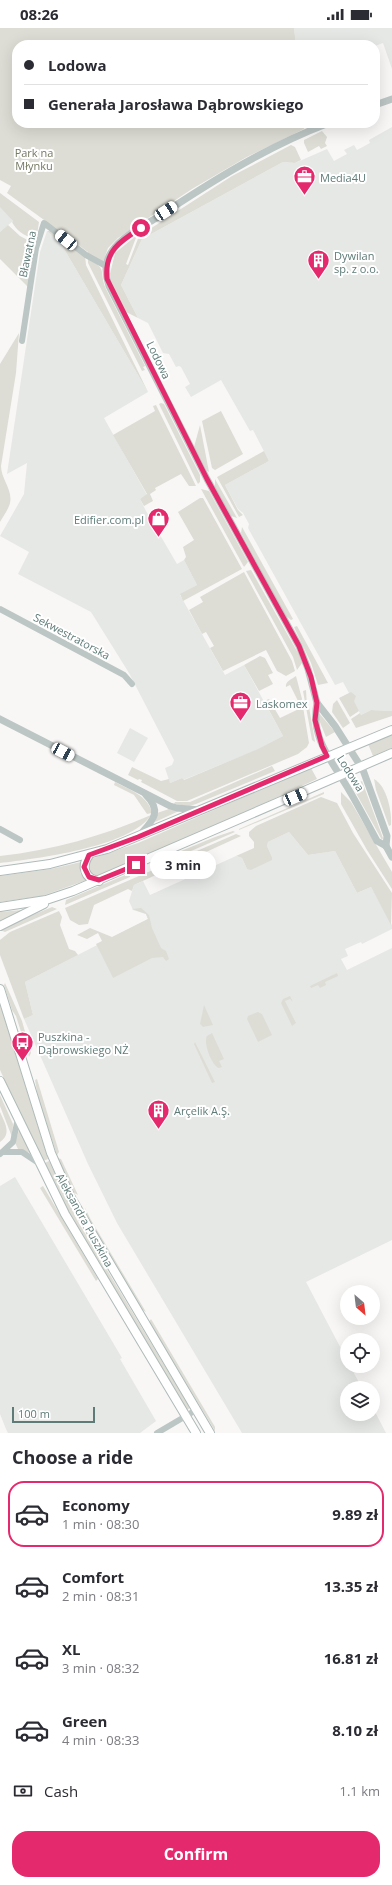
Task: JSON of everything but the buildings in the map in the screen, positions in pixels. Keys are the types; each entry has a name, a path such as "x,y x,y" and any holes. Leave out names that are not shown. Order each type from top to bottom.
{"main road":[{"path":"0,871 50,864 89,855 138,837 327,756 392,730"},
{"path":"0,926 58,897 392,753"},
{"path":"89,855 84,864 84,870 89,877 99,880"},
{"path":"0,907 20,906 58,897"},
{"name":"Aleksandra Puszkina","path":"0,989 49,1148 63,1182 89,1230 210,1433"},
{"name":"Aleksandra Puszkina","path":"0,1081 65,1214 196,1433"}],"street":[{"path":"380,103 392,99"},
{"path":"106,266 110,254 119,242 203,187 278,145 317,128"},
{"name":"Bławatna","path":"22,341 36,248 44,223 86,255 106,266"},
{"name":"Lodowa","path":"106,266 109,286 162,393 299,646 308,668 317,703 361,766 387,836 386,846"},
{"name":"Sekwestratorska","path":"0,609 124,675 132,684"},
{"name":"Lodowa","path":"317,703 315,720 322,746 377,841 386,846 392,857"},
{"path":"0,719 141,792 177,808 202,810"},
{"path":"138,837 151,822 155,814 151,802 141,792"},
{"path":"0,829 20,840"},
{"path":"2,1153 16,1137 18,1118"},
{"path":"2,1153 22,1152 40,1164"},
{"path":"157,1433 196,1410"}],"shaded area":[{"path":"294,28 392,28 392,69 383,43 380,44 380,40 295,40"},
{"path":"392,127 392,711 371,710 361,715 343,682 335,685 248,528 249,524 243,513 238,509 225,485 269,461 253,430 250,431 221,380 191,397 185,387 190,384 181,367 176,367 169,354 163,353 148,323 138,318 121,285 142,239 283,162 295,163 327,149 334,161 347,154 344,150 354,145 357,150 370,143 369,140"},
{"path":"1,206 13,221 0,232 0,207"},
{"path":"47,231 60,242 148,392 104,418 147,495 140,499 146,511 177,564 184,560 197,585 180,595 225,675 244,665 283,736 259,749 183,780 182,778 170,783 165,768 172,765 174,760 129,673 91,612 18,574 29,552 0,536 24,494 27,463 7,474 40,252"},
{"path":"130,728 148,738 134,762 117,753"},
{"path":"289,832 308,855 335,851 357,893 371,887 392,925 392,929 362,944 361,942 345,949 348,956 341,959 347,970 392,948 392,1240 306,1282 340,1347 340,1373 354,1373 358,1381 340,1381 340,1421 380,1421 386,1433 242,1433 117,1223 88,1164 24,1019 33,1015 25,982 148,919 146,914 133,910 129,901 134,885 143,881 150,895 236,856 242,858 247,869 272,857 267,846 268,842"},
{"path":"15,1177 122,1358 120,1359 156,1421 140,1433 8,1433 6,1429 0,1414 0,1186"}],"green space":[{"name":"Park na Młynku","path":"0,28 294,28 295,40 12,40 12,128 304,128 245,158 192,189 118,238 108,248 103,262 87,254 88,252 7,193 11,186 0,180"},
{"path":"322,131 327,137 325,143 327,146 321,149 319,146 308,152 304,140"},
{"path":"291,145 295,147 301,160 295,163 283,162 142,239 121,285 138,318 126,312 112,285 110,274 115,253 137,235 126,264 128,265 139,236 232,176"},
{"path":"0,193 39,222 37,235 35,237 24,235 16,228 12,222 13,221 0,207"},
{"path":"8,225 20,236 35,244 28,287 0,259 0,232"},
{"path":"47,231 51,231 85,256 86,265 148,392 60,242"},
{"path":"88,258 101,269 106,289 145,366 143,367 145,370 142,371 88,263"},
{"path":"19,333 16,373 1,466 9,491 10,501 8,508 0,522 0,364"},
{"path":"159,404 164,404 200,475 200,482 198,484"},
{"path":"156,405 196,486 189,486 181,474 155,488 156,490 150,494 153,501 144,506 140,499 147,494 113,435 155,411 153,406"},
{"path":"221,411 243,454 215,470 212,468 202,421"},
{"path":"200,425 209,472 207,471 194,447"},
{"path":"264,451 269,461 225,485 238,510 243,515 239,517 217,477"},
{"path":"215,479 237,518 231,516 215,487"},
{"path":"201,489 209,491 248,562 244,567"},
{"path":"200,498 203,498 242,569 183,601 180,594 197,585 184,560 186,557 183,547 194,540 178,512"},
{"path":"242,527 293,619 291,620 286,616 241,533"},
{"path":"251,570 298,653 302,663 297,670 293,657 246,571"},
{"path":"244,572 292,661 295,671 286,676 277,671 266,650 223,671 210,648 214,646 206,632 202,634 189,610 203,602 200,597"},
{"path":"297,626 328,683 318,685 311,663 294,627"},
{"path":"260,656 265,658 273,673 268,675 273,684 259,691 244,665"},
{"path":"296,676 302,699 300,705 290,685 286,687 288,682"},
{"path":"306,690 307,707 309,707 315,742 312,740 303,691"},
{"path":"351,692 356,696 354,701 359,711 350,717 339,698"},
{"path":"269,699 280,718 303,707 309,743 307,747 298,754 187,801 177,801 141,782 142,780 138,780 128,775 132,767 161,781 169,779 170,783 182,778 184,780 258,749 283,736 264,701"},
{"path":"337,700 350,723 343,728 332,712 333,704"},
{"path":"371,710 392,711 392,716 356,728 351,719 360,713 361,715"},
{"path":"319,713 335,732 326,737 319,720"},
{"path":"392,735 392,748 373,756 368,744"},
{"path":"272,766 275,771 196,804 189,806 174,804 175,802 190,802"},
{"path":"311,768 317,779 221,823 97,876 90,872 88,866 91,859 138,843"},
{"path":"374,779 379,782 388,800 391,820 391,825 389,826 376,790"},
{"path":"362,781 383,838 382,840 352,786"},
{"path":"115,782 132,790 147,802 152,813 147,814 134,795 114,785"},
{"path":"324,792 324,794 239,830 239,829"},
{"path":"341,792 351,802 392,872 392,889 367,850 341,804"},
{"path":"321,797 337,803 353,833 392,893 391,925 371,887 357,893 335,851 308,855 289,832 268,842 267,846 272,860 251,870 247,869 242,858 236,856 254,848 254,842 249,836 249,832 256,826"},
{"path":"169,809 179,811 155,822 157,813"},
{"path":"151,815 140,826 124,835 104,843 81,850 0,863 0,856 39,850 96,836"},
{"path":"233,831 235,832 161,864 157,861 215,837"},
{"path":"236,834 241,836 134,885 132,891 128,889 94,905 88,924 79,925 70,920 65,908"},
{"path":"81,862 80,873 87,880 42,896 0,902 0,876 51,869"},
{"path":"130,873 130,877 65,905 66,900"},
{"path":"52,907 57,909 5,932 0,930 11,924"},
{"path":"141,908 149,915 152,928 161,948 166,951 169,959 166,961 163,957 152,958 113,978 96,944 102,941 98,933 87,939 77,935 90,928 112,937 148,919 146,914 132,909"},
{"path":"22,910 22,912 0,922 0,912"},
{"path":"59,911 62,917 60,925 69,949 75,951 78,955 25,982 33,1015 24,1019 0,955 0,940 10,932"},
{"path":"337,973 338,976 325,982 326,985 320,988 318,985 311,988 310,986"},
{"path":"5,983 22,1021 31,1053 29,1057 16,1016 12,1010 4,985"},
{"path":"290,996 293,1002 290,999 285,1001 296,1023 292,1026 281,1003 283,999"},
{"path":"0,1004 48,1159 43,1161 0,1070"},
{"path":"204,1005 213,1025 203,1027 200,1024"},
{"path":"258,1012 262,1014 272,1035 258,1042 247,1019 248,1016"},
{"path":"212,1033 224,1059 219,1061 222,1067 219,1068 211,1059 206,1044 207,1036"},
{"path":"195,1042 215,1082 212,1083 194,1044"},
{"path":"37,1079 59,1152 57,1155 38,1098 35,1080"},
{"path":"0,1095 13,1124 12,1137 0,1106"},
{"path":"0,1112 7,1132 4,1139 0,1142"},
{"path":"19,1130 30,1153 18,1149 15,1143"},
{"path":"58,1158 61,1159 78,1195 73,1192"},
{"path":"49,1161 77,1220 190,1408 187,1410 69,1212 45,1163"},
{"path":"43,1186 98,1279 96,1281 40,1188"},
{"path":"85,1208 146,1312 141,1309 85,1215"},
{"path":"151,1319 215,1427 215,1431 149,1322"}],"place":[{"name":"Media4U","path":"305,196"},
{"name":"Dywilan sp. z o.o.","path":"318,280"},
{"name":"Edifier.com.pl","path":"159,538"},
{"name":"Laskomex","path":"241,722"},
{"name":"Puszkina - Dąbrowskiego NŻ","path":"23,1062"},
{"name":"Arçelik A.Ş.","path":"158,1130"}],"route":[{"path":"136,865 99,880 89,877 84,870 84,864 89,855 138,837 327,756 322,746 314,716 317,703 311,677 299,646 207,479 109,286 106,266 108,258 119,242 141,228"}]}
